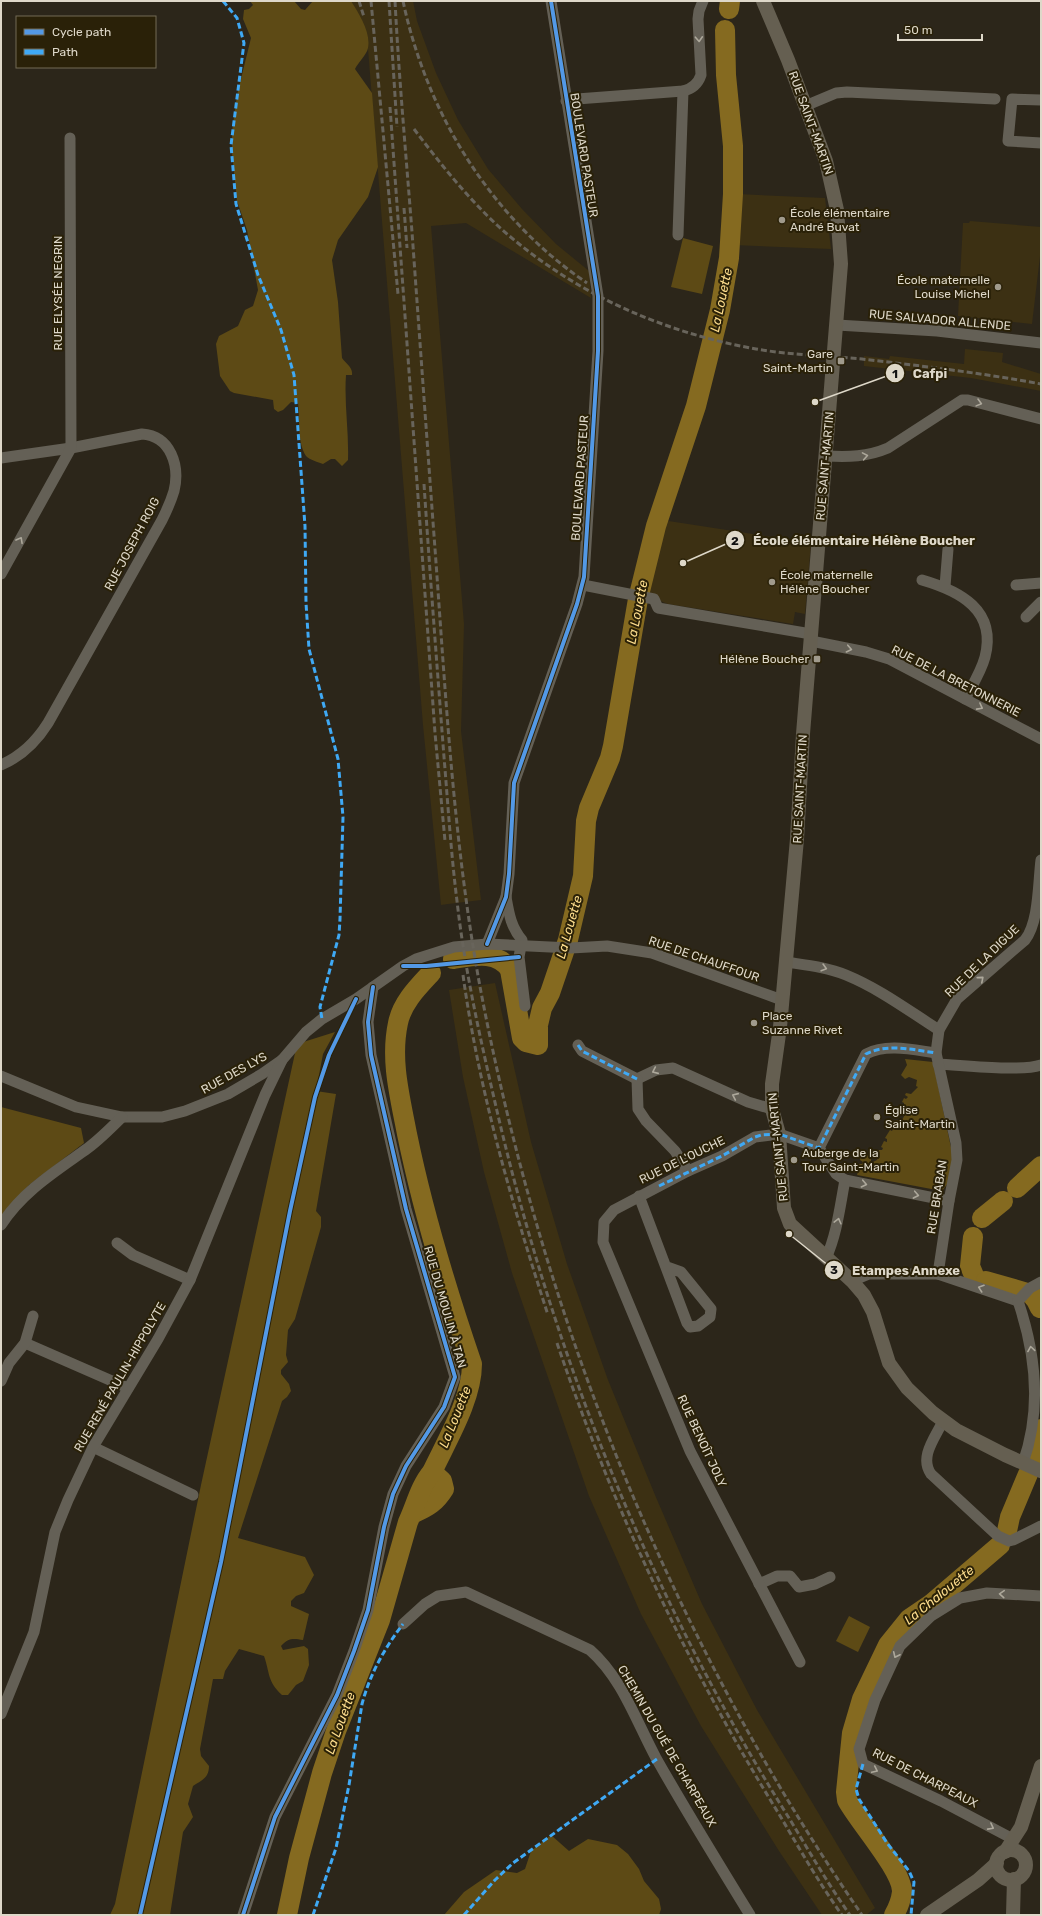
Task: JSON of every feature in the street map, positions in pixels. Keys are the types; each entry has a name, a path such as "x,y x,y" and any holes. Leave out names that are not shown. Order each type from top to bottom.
{"main road":[{"name":"RUE SAINT-MARTIN","path":"763,1 806,106 826,161 837,210 841,264 803,734 797,839 786,962 772,1084 772,1109 778,1134 784,1208 787,1217 797,1231 852,1281 869,1303 885,1353 896,1374 907,1388 943,1422 968,1437 1032,1467"},
{"path":"1013,1915 1004,1867 1013,1840 1021,1827 1041,1766"},
{"path":"1021,1827 1021,1854"},
{"path":"926,1915 978,1880 1004,1867 1014,1850 1021,1854 1026,1862 1026,1867 1022,1875 1004,1867"}],"street":[{"name":"BOULEVARD PASTEUR","path":"487,944 506,897 509,874 514,783 583,585 594,423 598,317 597,290 551,1"},
{"path":"566,101 577,98 683,91 696,84 701,75 698,19 703,1"},
{"path":"678,235 683,91"},
{"path":"806,106 836,93 847,92 995,99"},
{"path":"1041,100 1012,99 1008,141 1041,143"},
{"name":"RUE ELYSÉE NEGRIN","path":"70,138 71,448"},
{"name":"RUE SALVADOR ALLENDE","path":"836,325 938,331 1041,343"},
{"path":"826,456 849,458 876,453 888,448 962,400 968,400 1041,419"},
{"name":"RUE JOSEPH ROIG","path":"1,458 71,448 142,434 155,436 164,443 174,458 174,490 162,520 48,723 27,750 1,765"},
{"path":"1,574 71,448"},
{"path":"945,586 948,549"},
{"path":"922,580 945,586 970,602 980,612 986,628 987,642 984,658 965,699"},
{"path":"1016,585 1041,583"},
{"name":"RUE DE LA BRETONNERIE","path":"583,585 654,599 658,608 811,637 889,659 1041,739"},
{"path":"1026,617 1041,602"},
{"name":"RUE DE LA DIGUE","path":"939,1030 957,999 1025,940 1031,932 1034,921 1041,860"},
{"name":"BOULEVARD PASTEUR","path":"506,897 510,919 515,931 522,940 520,945"},
{"name":"RUE DE CHAUFFOUR","path":"306,1032 322,1019 372,992 403,966 416,959 454,947 487,944 566,947 607,946 652,953 782,1000"},
{"path":"520,945 519,957 526,1006"},
{"path":"786,962 815,966 845,974 879,991 939,1030"},
{"name":"RUE DU MOULIN À TAN","path":"243,1915 275,1818 336,1696 354,1651 368,1610 384,1527 393,1494 406,1466 444,1407 455,1377 406,1209 371,1055 368,1022 372,992"},
{"name":"RUE BRABAN","path":"938,1274 948,1201 957,1160 956,1143 937,1058 939,1030"},
{"name":"RUE DES LYS","path":"1,1076 76,1107 122,1118 162,1117 200,1106 228,1094 282,1060 306,1032"},
{"path":"578,1045 582,1052 637,1078 656,1070 673,1068 748,1102 772,1109"},
{"path":"819,1148 866,1054 874,1050 904,1048 937,1058 1018,1068 1036,1067 1041,1065"},
{"name":"RUE RENÉ PAULIN-HIPPOLYTE","path":"1,1714 34,1632 55,1532 68,1500 93,1447 158,1339 190,1280 263,1102 282,1060"},
{"path":"637,1078 638,1110 646,1121 675,1151 688,1171"},
{"path":"1,1226 19,1202 32,1188 89,1147 122,1118"},
{"path":"778,1134 819,1148 836,1174 845,1180 948,1201"},
{"name":"RUE DE L'OUCHE","path":"604,1222 614,1210 688,1171 722,1156 755,1137 778,1134"},
{"path":"826,1258 831,1246 839,1214 845,1180"},
{"path":"639,1196 687,1322 690,1327 698,1326 710,1317 711,1309 681,1272 667,1267"},
{"name":"RUE BENOÎT JOLY","path":"604,1222 603,1242 687,1444 800,1662"},
{"path":"117,1243 133,1255 190,1280"},
{"path":"852,1281 869,1274 938,1274 1024,1294 1041,1282"},
{"path":"1024,1294 1038,1399 1030,1443 1032,1467"},
{"path":"1,1381 9,1363 25,1343 33,1316"},
{"path":"25,1343 128,1388"},
{"path":"943,1422 926,1458 928,1470 942,1485 998,1536 1009,1540 1026,1535 1041,1526"},
{"path":"93,1447 193,1494"},
{"path":"759,1584 777,1576 790,1576 799,1587 815,1584 830,1577"},
{"name":"CHEMIN DU GUÉ DE CHARPEAUX","path":"403,1624 425,1604 438,1596 466,1592 590,1650 602,1661 615,1679 657,1758 750,1915"},
{"name":"RUE DE CHARPEAUX","path":"1013,1840 941,1801 863,1764 859,1749 875,1700 900,1646 931,1616 960,1598 987,1593 1041,1596"}],"shaded area":[{"path":"250,1 294,1 301,9 305,10 313,1 351,1 364,23 368,36 368,48 355,69 372,93 378,167 368,197 338,240 332,260 338,302 342,358 352,372 352,375 346,375 348,460 342,466 335,459 331,459 323,464 306,456 301,444 298,403 291,402 283,410 278,412 274,409 273,400 234,393 230,391 220,376 216,344 219,336 238,326 245,310 253,306 258,290 247,230 237,201 232,153 232,132 237,95 251,38 243,19 244,10 249,9 253,5"},
{"path":"351,1 413,1 417,21 436,73 458,120 488,169 522,209 556,244 589,271 591,298 466,223 431,226 464,624 461,731 481,900 441,905 423,725 368,49"},
{"name":"École élémentaire André Buvat","path":"737,194 825,198 831,249 734,245"},
{"name":"École maternelle Louise Michel","path":"970,221 1041,227 1041,248 1032,324 958,316 963,223 969,223"},
{"path":"683,238 713,246 702,294 671,287"},
{"path":"965,349 1003,353 1002,362 1041,374 1041,391 971,378 864,366 864,356 889,359 890,356 964,364"},
{"path":"662,520 811,543 805,614 795,612 793,624 668,604 643,594"},
{"path":"495,983 531,1142 567,1264 608,1380 702,1604 757,1710 875,1908 866,1915 822,1915 779,1851 701,1726 641,1614 589,1496 512,1273 484,1172 463,1077 449,990"},
{"path":"335,1032 323,1054 316,1091 336,1094 316,1211 321,1217 321,1227 295,1319 288,1330 286,1355 288,1362 281,1370 281,1374 289,1384 291,1391 282,1401 238,1538 305,1557 314,1575 304,1593 296,1596 291,1601 291,1606 309,1614 303,1640 291,1639 286,1641 281,1646 283,1650 304,1646 308,1649 309,1665 303,1681 296,1685 288,1695 282,1695 271,1681 264,1656 239,1649 225,1671 223,1679 213,1679 200,1749 201,1756 209,1766 209,1770 204,1778 193,1786 188,1804 193,1817 183,1832 170,1915 110,1915 115,1904 201,1485 297,1044"},
{"path":"905,1059 933,1062 953,1157 948,1183 942,1191 857,1175 858,1172 856,1170 859,1164 862,1164 863,1162 860,1160 861,1153 865,1157 867,1155 871,1158 871,1161 873,1162 877,1160 878,1158 876,1156 879,1150 882,1150 883,1148 881,1147 884,1141 887,1142 887,1139 885,1138 890,1130 892,1131 893,1129 891,1128 895,1120 902,1120 908,1109 904,1107 904,1103 902,1102 904,1098 906,1099 908,1097 905,1095 906,1093 911,1094 918,1087 916,1086 917,1080 909,1077 905,1079 901,1075 907,1065"},
{"path":"1,1107 81,1128 84,1143 29,1185 1,1216"},
{"path":"849,1616 870,1627 858,1652 836,1641"},
{"path":"551,1835 569,1851 588,1839 617,1845 628,1854 639,1869 644,1881 659,1899 661,1909 659,1915 444,1915 464,1892 496,1870 517,1873 525,1869 531,1851"}],"waterway":[{"name":"La Louette","path":"729,9 730,1"},
{"name":"La Louette","path":"453,959 484,956 499,959 505,964 510,970 522,1038 526,1042 538,1045 538,1025 542,1008 550,993 568,940 583,876 586,821 589,808 610,758 613,746 638,599 656,526 696,406 720,310 729,258 733,194 733,146 726,75 725,30"},
{"name":"La Louette","path":"287,1915 299,1858 322,1773 336,1731 380,1620 408,1522 421,1489 432,1472 458,1419 468,1391 471,1377 472,1364 444,1278 420,1192 413,1163 395,1065 396,1037 400,1016 411,996 431,973"},
{"name":"La Chalouette","path":"1017,1188 1041,1166"},
{"name":"La Chalouette","path":"982,1218 1003,1201"},
{"name":"La Chalouette","path":"973,1237 970,1266 975,1278"},
{"name":"La Chalouette","path":"986,1281 1031,1294 1040,1308"},
{"name":"La Chalouette","path":"1035,1459 1041,1429"},
{"name":"La Louette","path":"414,1513 431,1504 444,1489 442,1481 432,1472"},
{"name":"La Chalouette","path":"1007,1531 1010,1517 1028,1474"},
{"name":"La Chalouette","path":"894,1915 902,1895 900,1883 888,1859 847,1800 846,1792 852,1733 862,1699 888,1645 909,1619 931,1604 1000,1545"}],"railway":[{"path":"359,1 364,17"},
{"path":"371,1 398,294"},
{"path":"389,1 397,127"},
{"path":"395,1 456,817 471,934 481,992 508,1115 540,1236 579,1356 624,1473 674,1588 731,1700 793,1809 862,1915"},
{"path":"403,1 414,43 428,84 446,123 468,160 493,195 521,227 553,257 587,283"},
{"path":"390,107 435,733 445,841"},
{"path":"414,129 474,202 497,225 525,249 554,270 585,289 651,320 685,332 756,349 782,353 907,364 1041,384"},
{"path":"404,208 407,248"},
{"path":"424,484 450,829 460,928 479,1033 497,1111 521,1204 548,1296 579,1387 613,1476 652,1565 694,1651 739,1736 850,1915"},
{"path":"463,975 487,1104 522,1231 548,1315"},
{"path":"557,1343 602,1465 654,1585 713,1701 745,1758 809,1865 842,1915"}],"marked path":[{"path":"223,1 237,18 244,43 231,145 236,204 258,275 281,330 294,375 305,526 306,603 309,649 338,759 343,817 340,919 339,935 320,1007 322,1019"},
{"path":"578,1045 582,1051 637,1079"},
{"path":"659,1186 722,1156 761,1135 779,1134 819,1148 866,1054 892,1048 936,1053"},
{"path":"313,1915 336,1848 365,1693 378,1662 403,1624"},
{"path":"464,1915 495,1880 513,1863 657,1759"},
{"path":"863,1764 856,1789 859,1799 887,1843 909,1871 914,1882 911,1915"}],"cycle path":[{"path":"487,944 506,897 509,874 514,783 577,604 584,577 598,351 598,296 551,1"},
{"path":"403,966 426,966 519,957"},
{"path":"243,1915 275,1817 337,1695 354,1651 368,1610 384,1527 393,1494 406,1466 444,1407 455,1377 406,1209 371,1055 368,1022 373,987"},
{"path":"140,1915 221,1562 290,1211 315,1097 329,1055 356,999"}],"place":[{"name":"École élémentaire André Buvat","path":"782,220"},
{"name":"École maternelle Louise Michel","path":"998,287"},
{"name":"Gare Saint-Martin","path":"841,361"},
{"name":"Cafpi","path":"815,402"},
{"name":"École élémentaire Hélène Boucher","path":"683,563"},
{"name":"École maternelle Hélène Boucher","path":"772,582"},
{"name":"Hélène Boucher","path":"817,659"},
{"name":"Place Suzanne Rivet","path":"754,1023"},
{"name":"Église Saint-Martin","path":"877,1117"},
{"name":"Auberge de la Tour Saint-Martin","path":"794,1160"},
{"name":"Etampes Annexe","path":"789,1234"}]}
